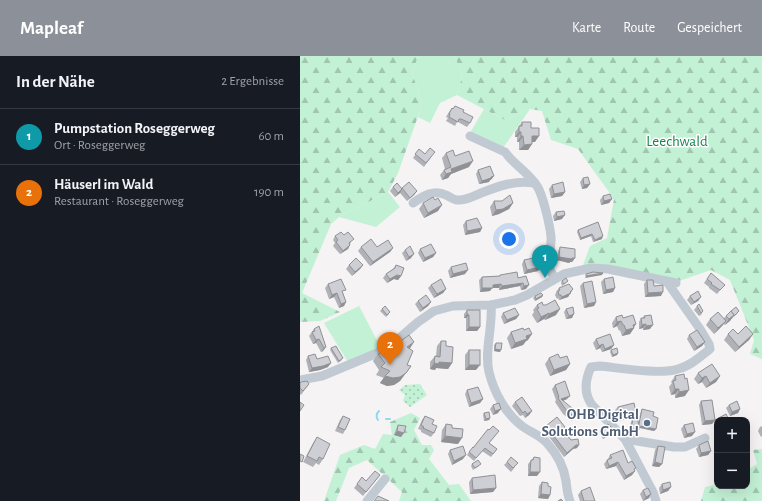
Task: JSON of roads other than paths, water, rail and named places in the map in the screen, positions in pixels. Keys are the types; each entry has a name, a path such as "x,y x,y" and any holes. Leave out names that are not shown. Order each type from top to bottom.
{"street":[{"path":"470,136 505,152 534,183 541,194 551,235 551,244 547,260 549,270 555,278"},
{"path":"413,203 424,195 432,193 441,193 456,201 465,200 513,182 525,181 534,183"},
{"path":"300,380 322,376 382,351 434,311 453,306 492,305 515,300 564,274 591,268 608,269 671,282 709,344 710,349 689,364 679,369 667,371 600,366 591,367 588,374 586,392 588,399 625,439 653,492 656,501"},
{"path":"492,305 488,360 488,371 491,380 498,396 511,415 522,426 535,433 546,442 553,451 563,471 566,492 570,501"},
{"path":"625,439 674,447 684,447 706,438"},
{"path":"367,501 385,479"}],"waterway":[{"path":"378,420 377,413 379,411"}],"place":[{"name":"Pumpstation Roseggerweg","path":"545,278"},
{"name":"Häuserl im Wald","path":"390,365"},
{"name":"OHB Digital Solutions GmbH","path":"647,423"}],"park label":[{"name":"Leechwald","path":"677,141"}]}
